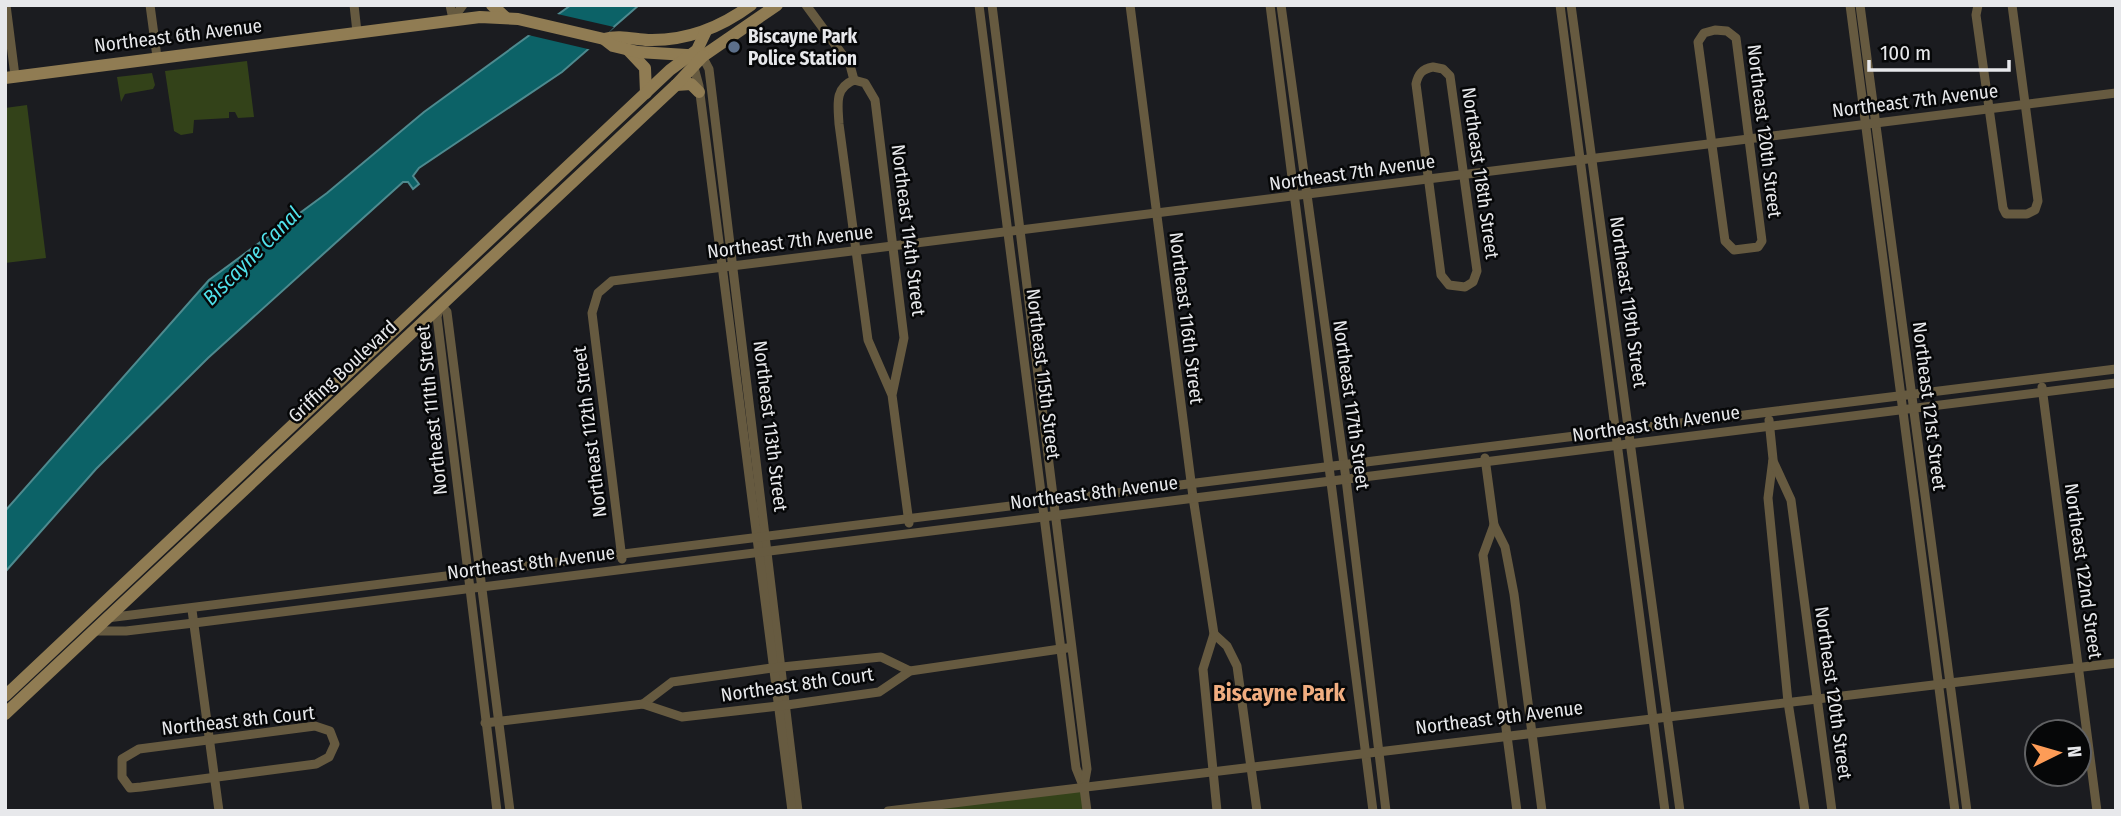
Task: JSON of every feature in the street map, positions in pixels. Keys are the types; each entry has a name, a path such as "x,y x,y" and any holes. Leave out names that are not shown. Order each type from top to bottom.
{"street":[{"path":"6,5 10,77"},
{"path":"150,5 157,57"},
{"path":"354,5 357,32"},
{"path":"450,5 453,19"},
{"path":"453,19 463,5"},
{"path":"492,5 506,18"},
{"name":"Northeast 6th Avenue","path":"604,39 615,36 671,39 706,31 751,5"},
{"name":"Griffing Boulevard","path":"5,696 92,615 304,433 438,289 646,93 695,57 777,5"},
{"name":"Northeast 114th Street","path":"806,5 850,65 855,79 865,83 875,100 904,338 892,395"},
{"name":"Northeast 115th Street","path":"979,5 1076,768 1084,788 1087,811"},
{"name":"Northeast 115th Street","path":"992,5 1087,769 1084,788"},
{"name":"Northeast 116th Street","path":"1130,5 1191,485 1213,634 1203,669 1217,811"},
{"name":"Northeast 117th Street","path":"1270,5 1333,481 1373,811"},
{"name":"Northeast 117th Street","path":"1281,5 1346,479 1386,811"},
{"name":"Northeast 119th Street","path":"1560,5 1665,811"},
{"name":"Northeast 119th Street","path":"1571,5 1680,811"},
{"name":"Northeast 121st Street","path":"1850,5 1871,124 1911,393 1967,811"},
{"name":"Northeast 121st Street","path":"1860,5 1900,395 1955,811"},
{"path":"1978,5 1976,15 2003,208 2006,214 2027,214 2035,210 2038,201 2028,103 2012,5"},
{"name":"Northeast 6th Avenue","path":"10,77 453,19 506,18 604,39 613,46 628,50 695,57"},
{"name":"Griffing Boulevard","path":"5,714 125,601 295,423 441,305 676,85 695,57 706,31"},
{"name":"Northeast 120th Street","path":"1727,31 1736,38 1751,140 1762,241 1758,247 1734,250 1726,241 1710,145 1698,42 1704,33 1727,31"},
{"path":"671,39 695,57"},
{"path":"628,50 645,68 646,93"},
{"name":"Northeast 113th Street","path":"695,57 757,538 763,551 783,667 798,811"},
{"name":"Northeast 113th Street","path":"695,57 709,69 768,537 763,551 772,668 792,811"},
{"name":"Northeast 118th Street","path":"1433,67 1443,69 1450,76 1465,174 1477,271 1473,282 1465,287 1449,285 1441,275 1428,180 1416,85 1418,75 1426,68 1433,67"},
{"name":"Northeast 114th Street","path":"855,79 841,89 838,101 856,250 867,340 892,395 910,533"},
{"path":"676,85 691,84 699,92"},
{"name":"Northeast 7th Avenue","path":"598,293 607,284 619,279 1296,198 1465,174 2116,93"},
{"path":"546,187 555,197"},
{"path":"438,289 441,305"},
{"name":"Northeast 112th Street","path":"598,293 593,306 593,321 623,568"},
{"name":"Northeast 111th Street","path":"441,305 447,312 510,811"},
{"name":"Northeast 111th Street","path":"441,305 437,317 497,811"},
{"name":"Northeast 8th Avenue","path":"92,615 107,618 132,617 192,610 2116,369"},
{"name":"Northeast 122nd Street","path":"2040,378 2097,811"},
{"name":"Northeast 8th Avenue","path":"76,630 126,631 194,623 2116,383"},
{"name":"Northeast 120th Street","path":"1768,413 1773,459 1768,498 1788,702 1805,811"},
{"path":"295,423 304,433"},
{"path":"1484,449 1494,525 1505,547 1514,594 1542,811"},
{"name":"Northeast 120th Street","path":"1773,459 1791,500 1832,811"},
{"path":"1494,525 1483,555 1517,811"},
{"path":"677,549 678,561"},
{"path":"125,601 132,617"},
{"path":"192,610 219,811"},
{"path":"1213,634 1227,646 1237,666 1257,811"},
{"name":"Northeast 8th Court","path":"485,723 643,704 682,717 787,705 879,692 910,671 1072,647"},
{"name":"Northeast 8th Court","path":"643,704 673,682 772,668 881,657 910,671"},
{"name":"Northeast 9th Avenue","path":"888,811 1652,716 2116,663"},
{"name":"Northeast 8th Court","path":"320,726 330,731 335,744 329,757 316,764 215,778 130,788 124,782 122,760 134,751 320,726"}],"green space":[{"path":"247,61 254,117 238,118 235,112 229,112 229,118 194,120 193,133 181,135 174,131 165,71"},
{"path":"152,73 155,85 153,89 125,94 121,102 117,77"},
{"path":"27,105 46,258 5,263 5,108"},
{"path":"1084,788 1087,811 888,811"}],"water":[{"name":"Biscayne Canal","path":"571,5 639,5 562,72 419,168 413,176 419,184 413,189 408,182 403,182 208,358 96,469 5,572 5,511 209,280 327,193 424,112"}],"pier":[{"path":"553,13 614,27 592,50 524,34"}],"place":[{"name":"Biscayne Park Police Station","path":"734,47"}],"district":[{"name":"Biscayne Park","path":"1279,693"}]}
